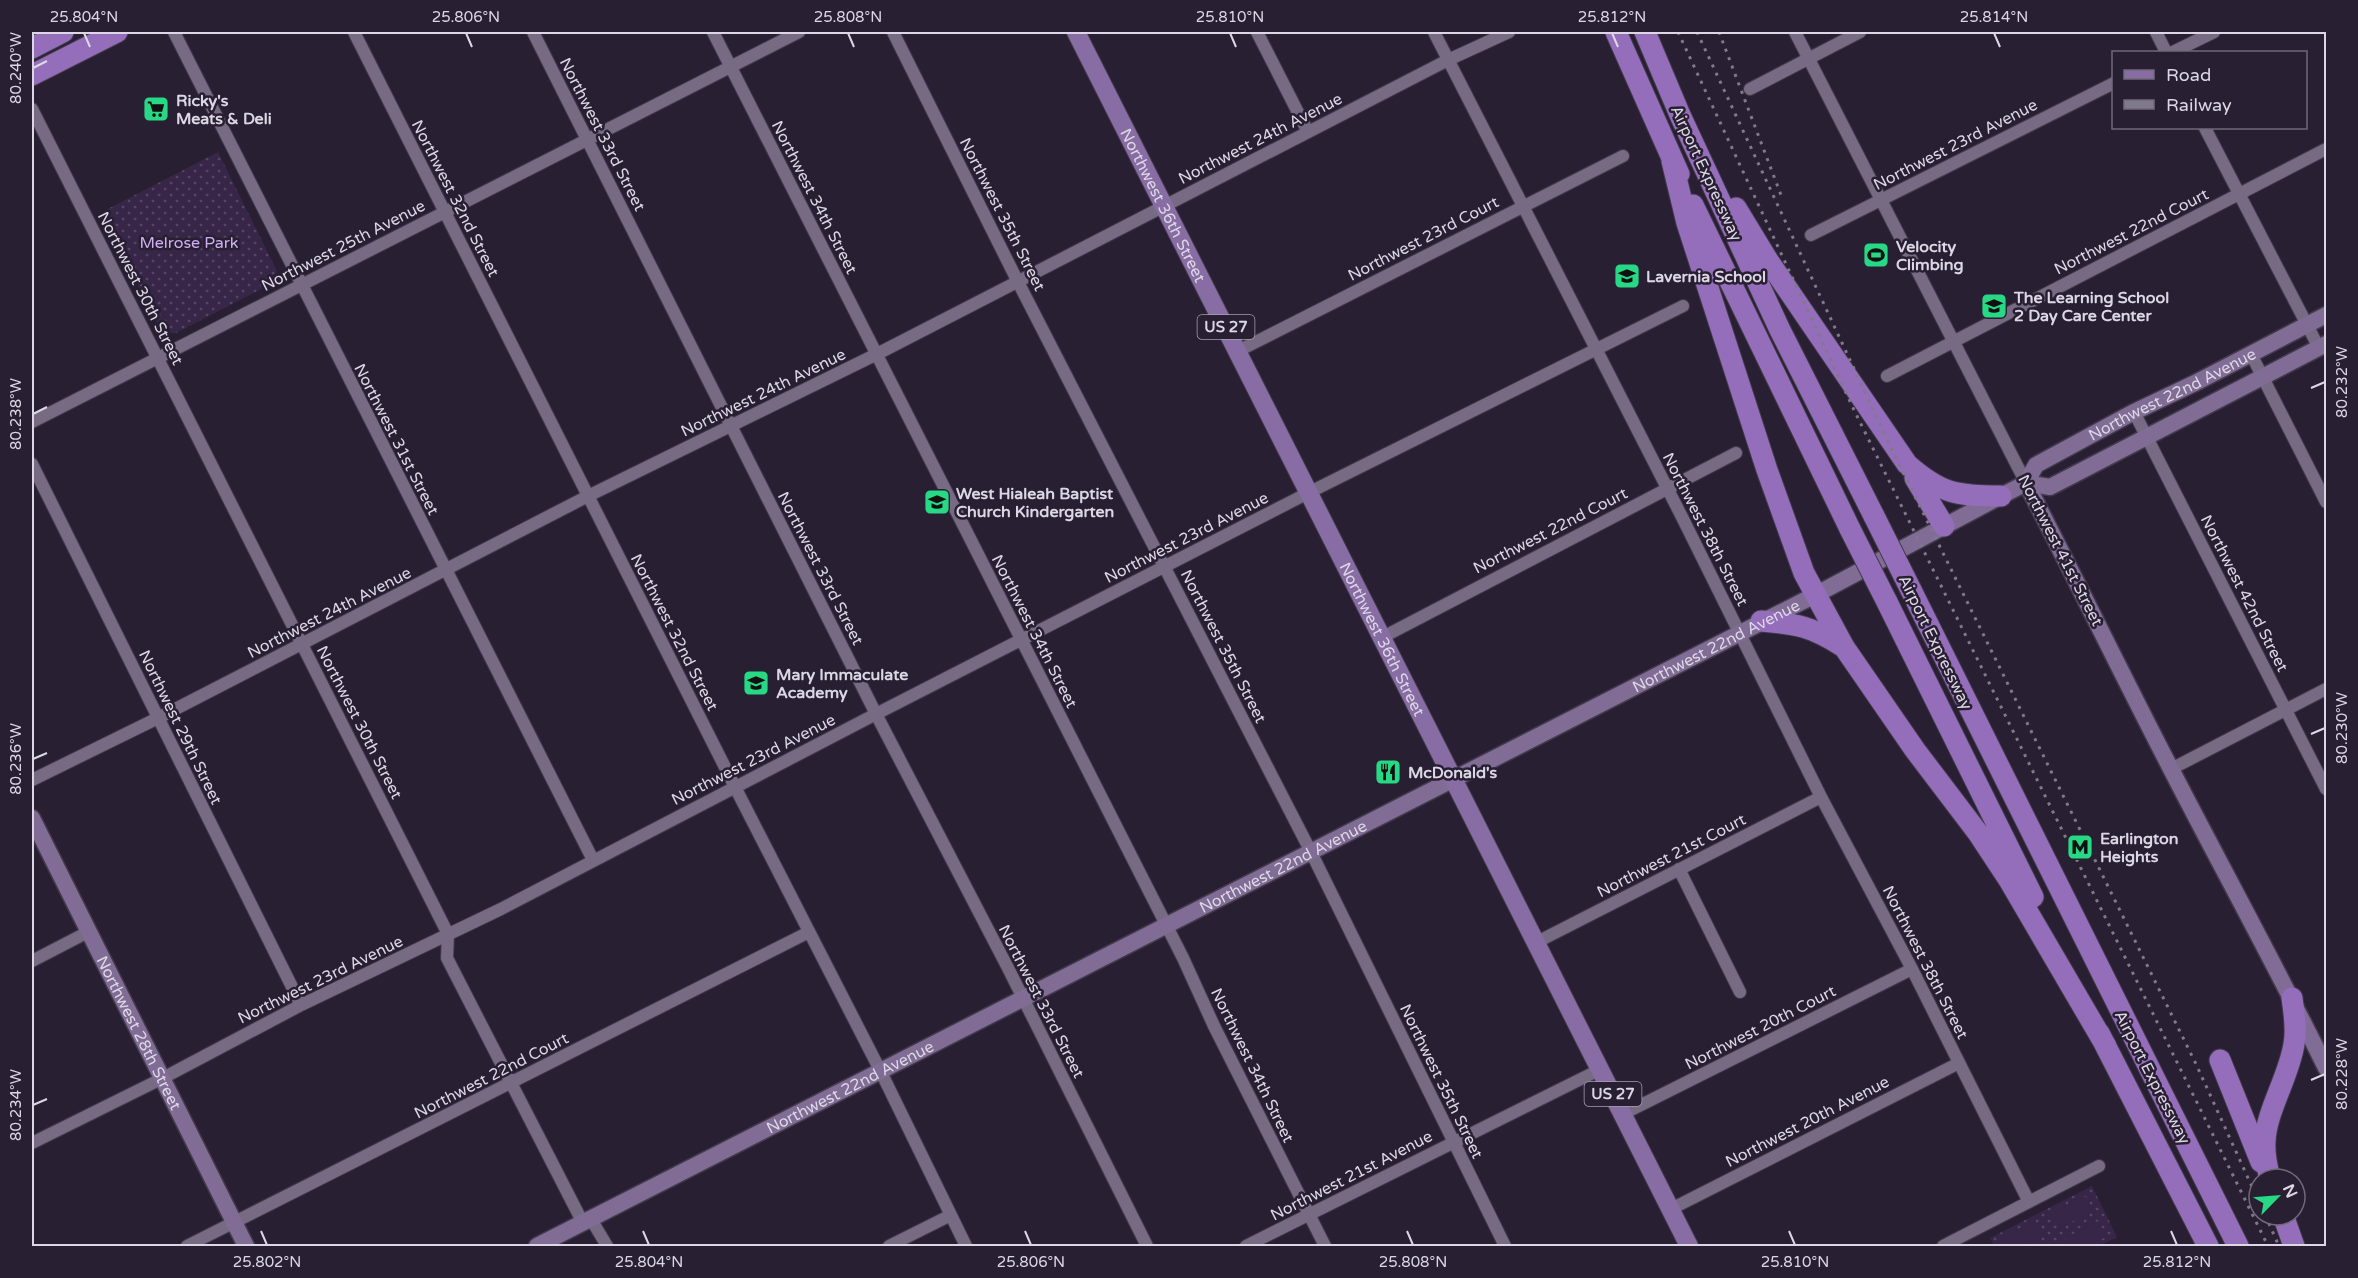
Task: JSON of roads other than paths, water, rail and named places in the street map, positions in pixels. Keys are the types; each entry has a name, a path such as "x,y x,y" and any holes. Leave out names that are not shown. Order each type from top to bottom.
{"highway":[{"path":"32,48 63,32"},
{"path":"32,75 117,32"},
{"name":"Airport Expressway","path":"1616,32 1672,161 1756,337 2106,1046 2208,1246"},
{"name":"Airport Expressway","path":"1645,32 1680,115 1780,330 2238,1246"},
{"path":"1680,115 1767,260 1907,464 1944,526"},
{"path":"1672,161 1687,223 1767,470 1800,563 1844,647 1978,833 2009,880 2106,1046"},
{"path":"1907,464 1934,486 1946,491 1967,496 2001,496"},
{"path":"1761,621 1810,628 1844,647"},
{"path":"2267,1167 2265,1141 2269,1122 2286,1077 2295,1044 2292,998"},
{"path":"2220,1060 2264,1167"},
{"path":"2287,1227 2294,1246"}],"main road":[{"name":"Northwest 36th Street","path":"1076,32 1689,1246"},
{"name":"Northwest 22nd Avenue","path":"537,1246 1817,594 2026,483 2036,465 2134,412 2326,315"},
{"name":"Northwest 22nd Avenue","path":"2026,483 2049,487 2323,346"},
{"name":"Northwest 41st Street","path":"2026,483 2171,769 2292,998 2322,1048 2326,1068"},
{"name":"Northwest 28th Street","path":"32,818 160,1079 246,1246"}],"street":[{"name":"Northwest 31st Street","path":"174,32 593,860"},
{"name":"Northwest 32nd Street","path":"354,32 881,1072 966,1246"},
{"name":"Northwest 33rd Street","path":"533,32 876,714 1024,999 1146,1246"},
{"name":"Northwest 34th Street","path":"713,32 1167,926 1214,1026 1325,1246"},
{"name":"Northwest 25th Avenue","path":"32,422 799,32"},
{"name":"Northwest 35th Street","path":"893,32 1018,282 1311,852 1505,1246"},
{"path":"1257,32 1308,132"},
{"name":"Northwest 38th Street","path":"1434,32 1740,632 1821,797 1912,969 2029,1202"},
{"name":"Northwest 24th Avenue","path":"32,780 446,571 588,496 877,354 1448,60 1509,32"},
{"name":"Northwest 41st Street","path":"1795,32 2026,483"},
{"path":"1750,88 1860,32"},
{"path":"2156,32 2166,51"},
{"path":"2175,51 2214,32"},
{"name":"Northwest 23rd Avenue","path":"1811,235 2112,84"},
{"name":"Northwest 30th Street","path":"32,109 448,934 447,958 510,1083 587,1221 607,1246"},
{"path":"2206,129 2307,325 2323,346"},
{"name":"Northwest 22nd Court","path":"1887,376 2326,149"},
{"name":"Northwest 23rd Court","path":"1238,351 1623,156"},
{"name":"Northwest 23rd Avenue","path":"32,1143 301,1005 501,909 1310,492 1683,306"},
{"path":"2251,354 2326,502"},
{"name":"Northwest 42nd Street","path":"2134,412 2326,789"},
{"name":"Northwest 22nd Court","path":"1381,638 1736,453"},
{"name":"Northwest 29th Street","path":"32,464 301,1005"},
{"path":"2171,769 2326,689"},
{"name":"Northwest 21st Court","path":"1537,942 1821,797"},
{"path":"1679,869 1740,992"},
{"path":"32,961 88,932"},
{"name":"Northwest 22nd Court","path":"187,1246 809,932"},
{"name":"Northwest 20th Court","path":"1623,1114 1912,969"},
{"name":"Northwest 20th Avenue","path":"1671,1209 1959,1063"},
{"name":"Northwest 21st Avenue","path":"1246,1246 1601,1069"},
{"path":"1942,1246 2099,1166"},
{"path":"889,1246 951,1215"}],"railway":[{"path":"1678,32 1854,410 2268,1246"},
{"path":"1697,32 1891,448 2196,1064 2247,1176"},
{"path":"1719,32 1781,195"},
{"path":"2270,1227 2279,1246"}],"place":[{"name":"Ricky's Meats & Deli","path":"156,109"},
{"name":"Velocity Climbing","path":"1876,255"},
{"name":"Lavernia School","path":"1627,276"},
{"name":"The Learning School 2 Day Care Center","path":"1994,306"},
{"name":"West Hialeah Baptist Church Kindergarten","path":"937,502"},
{"name":"Mary Immaculate Academy","path":"756,683"},
{"name":"McDonald's","path":"1388,772"},
{"name":"Earlington Heights","path":"2080,847"}],"park label":[{"name":"Melrose Park","path":"189,242"}]}
